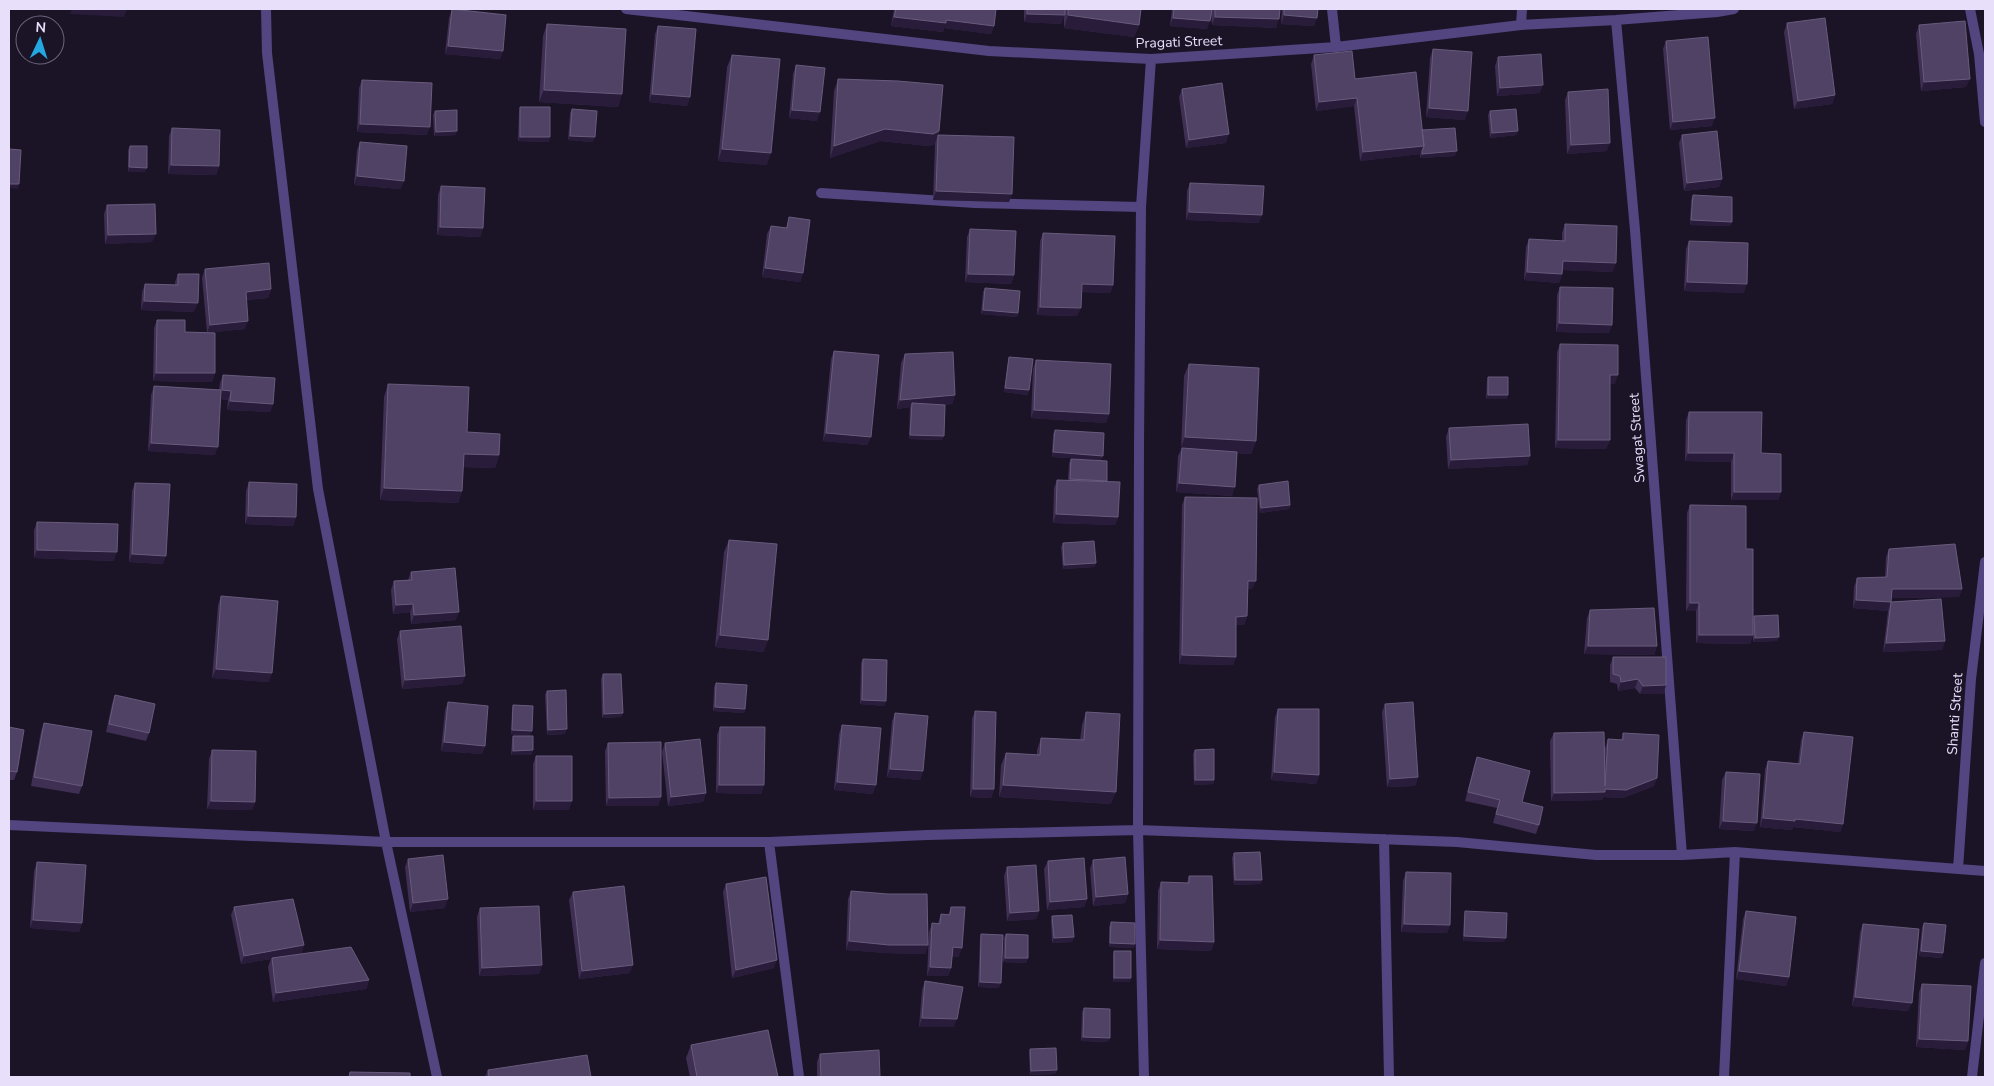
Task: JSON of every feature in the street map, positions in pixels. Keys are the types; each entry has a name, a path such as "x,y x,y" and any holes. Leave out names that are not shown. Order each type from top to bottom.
{"street":[{"path":"266,9 267,53 318,489 386,842 437,1077"},
{"name":"Pragati Street","path":"626,9 989,51 1151,59 1336,47 1521,25 1616,20 1734,9"},
{"path":"1332,9 1336,47"},
{"path":"1521,25 1522,9"},
{"path":"1970,9 1979,54 1985,122"},
{"name":"Swagat Street","path":"1616,20 1635,230 1682,855"},
{"path":"1144,1077 1138,830 1139,444 1142,207 1151,59"},
{"path":"820,193 975,203 1142,207"},
{"name":"Shanti Street","path":"1958,869 1970,679 1985,562"},
{"path":"9,825 386,842 768,842 927,835 1138,830 1457,842 1596,855 1682,855 1735,852 1985,871"},
{"path":"1384,839 1388,1077"},
{"path":"768,842 799,1077"},
{"path":"1724,1077 1735,852"},
{"path":"1972,1077 1985,964"}],"building":[{"path":"452,9 506,15 503,51 448,46"},
{"path":"896,9 996,9 994,26 946,20 946,23 894,17"},
{"path":"1027,9 1065,9 1065,15 1027,14"},
{"path":"1068,9 1141,9 1139,25 1068,15"},
{"path":"1174,9 1212,9 1210,21 1173,18"},
{"path":"1215,9 1280,9 1279,19 1215,17"},
{"path":"1284,9 1318,9 1317,18 1284,15"},
{"path":"1825,18 1835,95 1798,101 1787,23"},
{"path":"1965,21 1970,79 1924,82 1919,25"},
{"path":"547,24 626,29 622,94 544,90"},
{"path":"658,26 696,29 690,97 652,94"},
{"path":"1708,37 1715,118 1673,122 1666,41"},
{"path":"1433,49 1472,52 1468,111 1429,108"},
{"path":"1352,51 1355,79 1416,72 1424,146 1363,152 1357,98 1319,102 1314,55"},
{"path":"1541,54 1543,85 1500,88 1498,57"},
{"path":"732,55 780,59 771,153 722,149"},
{"path":"796,65 825,68 820,112 792,110"},
{"path":"838,79 943,85 939,131 933,134 885,129 834,146"},
{"path":"362,80 432,83 430,127 360,124"},
{"path":"1222,83 1229,134 1189,140 1182,89"},
{"path":"1608,89 1610,143 1571,145 1568,92"},
{"path":"520,107 550,107 550,137 520,137"},
{"path":"572,109 597,111 595,137 570,136"},
{"path":"1516,109 1518,131 1492,133 1490,111"},
{"path":"457,110 457,131 436,132 435,111"},
{"path":"172,128 220,130 219,166 171,165"},
{"path":"1455,128 1457,151 1422,154 1424,146 1422,130"},
{"path":"1717,131 1722,179 1687,183 1682,135"},
{"path":"938,135 1014,137 1012,194 936,191"},
{"path":"360,142 407,146 404,181 357,176"},
{"path":"130,146 147,146 147,168 129,167"},
{"path":"9,149 21,150 19,184 9,184"},
{"path":"1190,183 1264,186 1262,215 1189,212"},
{"path":"441,186 485,188 483,228 440,227"},
{"path":"1693,195 1732,197 1732,222 1691,220"},
{"path":"155,204 156,234 108,235 107,205"},
{"path":"789,217 810,220 803,273 765,268 771,226 787,228"},
{"path":"1565,224 1617,226 1616,263 1563,261 1562,274 1527,272 1529,239 1565,241"},
{"path":"970,229 1016,231 1014,275 968,274"},
{"path":"1043,233 1115,236 1113,285 1082,284 1081,308 1040,307"},
{"path":"1689,241 1748,243 1747,284 1687,282"},
{"path":"269,263 271,289 246,292 248,321 210,325 205,269"},
{"path":"178,274 199,274 198,303 144,301 145,284 178,285"},
{"path":"1560,287 1613,288 1612,325 1559,323"},
{"path":"985,288 1020,291 1018,313 983,310"},
{"path":"157,320 185,320 185,332 215,333 215,373 156,373"},
{"path":"1560,344 1618,345 1618,375 1610,375 1610,440 1558,440"},
{"path":"834,351 879,355 871,437 826,433"},
{"path":"953,352 955,395 900,400 905,354"},
{"path":"1009,357 1033,359 1029,390 1005,388"},
{"path":"1036,360 1111,364 1109,414 1034,410"},
{"path":"1189,364 1259,368 1256,441 1185,437"},
{"path":"223,375 275,378 273,404 230,401 231,391 222,390"},
{"path":"1488,377 1508,377 1508,395 1488,395"},
{"path":"388,384 469,387 467,432 500,434 499,455 464,454 462,491 384,488"},
{"path":"154,386 221,390 218,447 151,443"},
{"path":"912,403 945,405 944,436 910,435"},
{"path":"1689,412 1762,412 1761,453 1781,454 1781,492 1734,492 1734,453 1688,453"},
{"path":"1528,424 1530,456 1451,460 1449,428"},
{"path":"1055,430 1104,433 1103,456 1053,452"},
{"path":"1182,448 1237,452 1235,487 1179,483"},
{"path":"1071,459 1107,461 1107,481 1070,479"},
{"path":"1057,480 1120,482 1118,517 1056,514"},
{"path":"1288,481 1290,505 1261,508 1259,485"},
{"path":"249,482 297,484 296,517 248,516"},
{"path":"135,483 170,484 166,556 132,554"},
{"path":"1185,497 1257,498 1256,581 1248,581 1247,616 1236,617 1236,657 1182,655"},
{"path":"1690,505 1746,506 1746,549 1753,549 1753,635 1699,635 1699,603 1690,603"},
{"path":"37,522 118,524 117,552 37,550"},
{"path":"729,540 777,544 768,640 720,635"},
{"path":"1094,541 1096,563 1064,565 1063,543"},
{"path":"1955,544 1962,589 1892,589 1891,602 1856,600 1857,578 1887,577 1889,549"},
{"path":"455,568 459,612 414,615 413,604 396,605 394,581 412,580 411,572"},
{"path":"221,596 278,601 272,673 216,669"},
{"path":"1941,599 1945,641 1886,643 1891,602"},
{"path":"1654,608 1657,646 1588,646 1590,610"},
{"path":"1778,615 1779,637 1755,638 1754,616"},
{"path":"461,626 465,676 405,680 400,631"},
{"path":"1613,657 1666,657 1666,685 1643,686 1638,679 1621,682 1620,676 1613,674"},
{"path":"863,659 887,660 886,701 862,700"},
{"path":"603,674 621,674 623,713 604,714"},
{"path":"716,683 747,685 745,709 715,707"},
{"path":"566,690 567,729 548,730 547,691"},
{"path":"115,695 155,704 149,733 109,724"},
{"path":"448,702 488,706 485,746 444,742"},
{"path":"1413,702 1418,777 1390,779 1385,704"},
{"path":"513,705 533,706 532,731 512,730"},
{"path":"1278,709 1319,709 1319,775 1274,772"},
{"path":"975,711 996,712 994,789 973,789"},
{"path":"1086,712 1120,714 1116,792 1003,785 1006,753 1040,755 1041,738 1084,740"},
{"path":"895,713 928,716 923,771 890,769"},
{"path":"44,723 92,731 82,786 34,777"},
{"path":"842,725 881,728 876,785 837,782"},
{"path":"9,727 24,730 17,772 9,771"},
{"path":"720,727 765,727 764,785 719,785"},
{"path":"1604,732 1605,786 1608,739 1623,740 1623,733 1659,735 1657,778 1626,790 1605,789 1605,792 1554,793 1554,733"},
{"path":"1804,732 1853,737 1843,824 1763,818 1768,761 1800,764"},
{"path":"513,736 533,736 533,750 513,751"},
{"path":"700,739 706,793 671,797 665,743"},
{"path":"661,742 661,797 609,798 608,743"},
{"path":"1214,749 1214,780 1195,780 1195,750"},
{"path":"212,750 256,751 255,802 211,801"},
{"path":"536,756 572,756 572,801 536,801"},
{"path":"1477,757 1530,771 1522,802 1543,807 1539,825 1496,814 1500,800 1468,792"},
{"path":"1726,772 1760,774 1757,823 1723,821"},
{"path":"1260,852 1262,880 1235,880 1234,853"},
{"path":"443,855 448,899 413,903 408,859"},
{"path":"1125,857 1128,894 1096,897 1093,860"},
{"path":"1084,858 1087,899 1050,902 1048,861"},
{"path":"37,862 86,865 82,923 33,920"},
{"path":"1036,865 1039,911 1010,913 1007,867"},
{"path":"1406,872 1451,873 1450,925 1404,924"},
{"path":"1189,876 1212,876 1214,942 1160,940 1161,882 1189,883"},
{"path":"766,877 777,960 736,970 726,884"},
{"path":"624,886 633,965 582,971 573,892"},
{"path":"851,891 888,894 927,894 928,945 889,945 849,941"},
{"path":"293,899 304,945 244,956 234,907"},
{"path":"539,906 542,965 482,968 480,908"},
{"path":"951,907 965,907 962,948 953,947 951,968 930,967 932,923 940,924 941,914 950,915"},
{"path":"1465,911 1507,913 1506,938 1464,936"},
{"path":"1746,911 1796,917 1789,977 1739,971"},
{"path":"1072,915 1074,937 1054,938 1052,916"},
{"path":"1111,922 1135,923 1135,944 1110,943"},
{"path":"1924,923 1946,925 1943,953 1921,951"},
{"path":"1863,924 1919,929 1912,1003 1855,997"},
{"path":"981,934 1003,935 1001,983 980,982"},
{"path":"1006,934 1028,935 1028,958 1005,958"},
{"path":"351,947 369,980 276,993 272,958"},
{"path":"1114,951 1131,951 1131,978 1114,978"},
{"path":"925,981 963,987 957,1019 922,1018"},
{"path":"1922,984 1971,986 1968,1041 1919,1039"},
{"path":"1084,1008 1110,1009 1110,1038 1083,1037"},
{"path":"768,1030 778,1077 697,1077 691,1045"},
{"path":"1056,1048 1057,1070 1031,1071 1030,1049"},
{"path":"879,1050 880,1077 821,1077 820,1054"},
{"path":"587,1055 591,1077 489,1077 488,1070"},
{"path":"350,1072 410,1073 410,1077 349,1077"}]}
